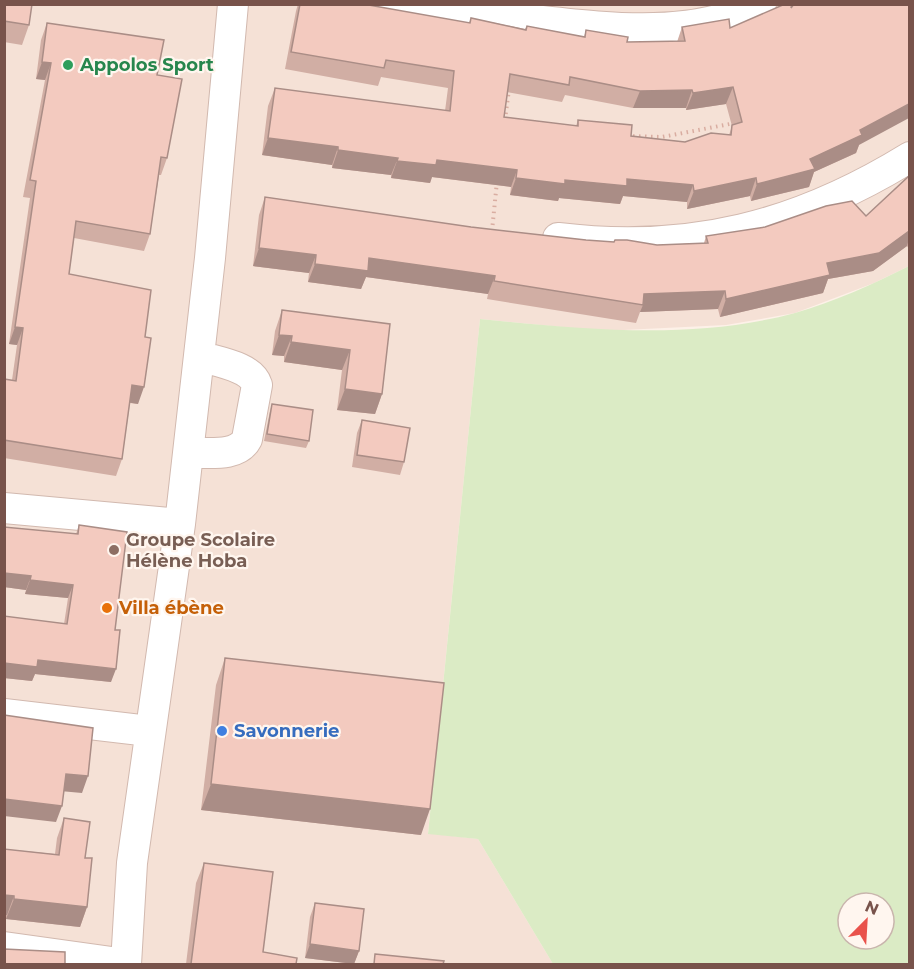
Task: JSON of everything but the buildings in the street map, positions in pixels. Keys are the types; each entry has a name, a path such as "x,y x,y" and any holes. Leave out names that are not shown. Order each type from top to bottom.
{"street":[{"path":"4,947 126,964 132,863 180,524 199,356 233,4"},
{"path":"365,4 617,28 681,26 741,15 761,4"},
{"path":"492,231 582,241 678,240 756,228 824,204 909,157"},
{"path":"188,453 233,451 243,447 248,439 257,385 254,378 246,372 199,356"},
{"path":"4,508 180,524"},
{"path":"4,714 149,731"}],"path":[{"path":"504,127 509,84"},
{"path":"622,136 662,137 736,122"},
{"path":"492,231 498,173"}],"shaded area":[{"path":"5,5 909,5 909,266 874,283 795,313 726,325 603,331 480,319 428,833 478,839 553,964 5,964"}],"green space":[{"path":"909,266 909,964 553,964 478,839 428,834 480,319 598,329 677,330 756,322 810,309"}],"place":[{"name":"Appolos Sport","path":"68,65"},
{"name":"Groupe Scolaire Hélène Hoba","path":"114,550"},
{"name":"Villa ébène","path":"107,608"},
{"name":"Savonnerie","path":"222,731"}]}
